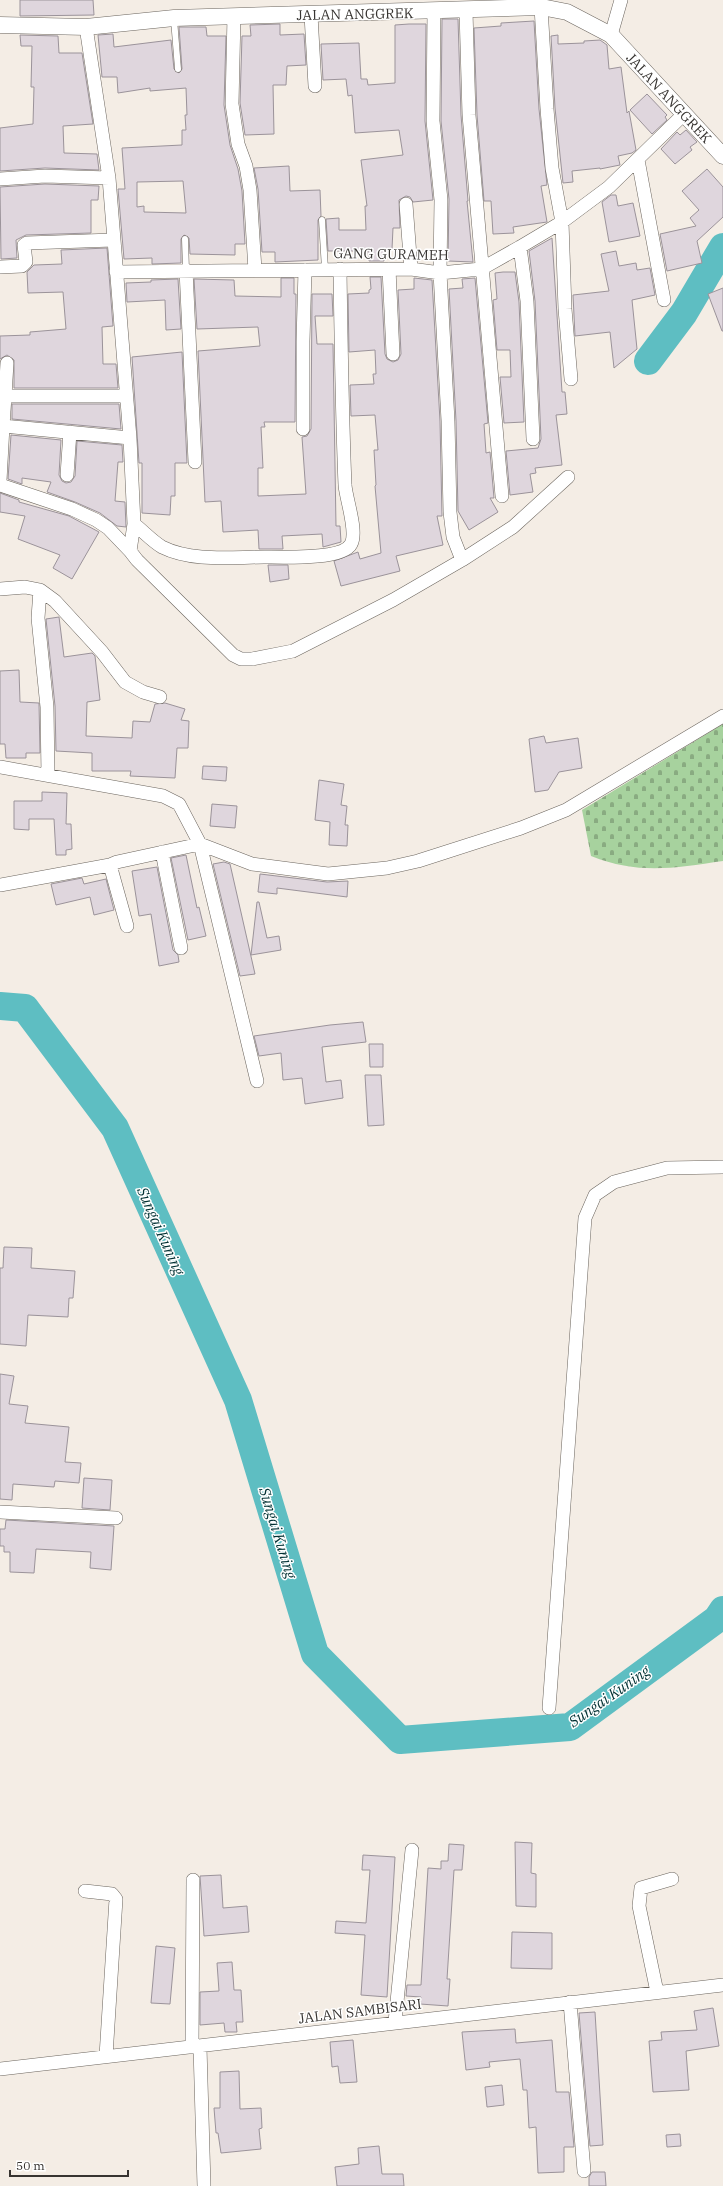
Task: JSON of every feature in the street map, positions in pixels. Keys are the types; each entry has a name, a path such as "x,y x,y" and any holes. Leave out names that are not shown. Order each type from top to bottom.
{"street":[{"path":"611,35 621,0"},
{"name":"JALAN ANGGREK","path":"0,25 86,27 174,18 311,15 409,6 434,11 541,7 568,12 611,35 723,156"},
{"path":"541,7 546,109 552,168 562,222 565,309 571,380"},
{"path":"434,11 433,121 441,200 440,273 448,421 450,512 453,537 462,560"},
{"path":"466,11 469,115 481,269 502,496"},
{"path":"311,15 315,86"},
{"path":"234,16 232,104 238,144 246,166 250,190 255,270"},
{"path":"86,27 109,178 130,438 134,524 130,551"},
{"name":"GANG GURAMEH","path":"116,272 186,270 411,269 440,273 481,269 562,222 609,187 684,114"},
{"path":"638,160 664,300"},
{"path":"0,179 45,176 109,178"},
{"path":"406,204 411,269"},
{"path":"0,267 22,266 26,262 24,245 27,243 113,240"},
{"path":"520,247 527,301 533,439"},
{"path":"134,524 161,546 182,554 214,557 326,555 344,552 352,544 353,536 346,490 342,406 340,269"},
{"path":"389,269 393,354"},
{"path":"186,270 195,462"},
{"path":"303,429 305,270"},
{"path":"6,363 0,481 72,509 96,520 108,528 233,655 241,659 252,659 293,651 393,600 462,560 513,527 568,477"},
{"path":"5,396 126,396"},
{"path":"3,426 130,438"},
{"path":"67,475 70,432"},
{"path":"0,589 25,587 40,590 55,601 102,652 125,682 143,692 160,697"},
{"path":"40,590 38,618 47,707 48,775"},
{"path":"0,885 55,877 200,844 252,864 322,873 387,868 418,861 521,828 566,810 723,716"},
{"path":"0,767 163,796 179,804 200,844 257,1081"},
{"path":"162,852 181,948"},
{"path":"110,865 127,926"},
{"path":"549,1708 585,1218 595,1195 614,1182 667,1168 723,1167"},
{"path":"0,1512 116,1518"},
{"path":"396,2022 412,1850"},
{"path":"657,1992 639,1906 641,1888 672,1879"},
{"path":"193,1880 196,2047 204,2186"},
{"path":"84,1891 112,1894 116,1899 106,2056"},
{"name":"JALAN SAMBISARI","path":"0,2069 723,1985"},
{"path":"570,2002 584,2171"}],"lane":[{"path":"174,18 178,68"},
{"path":"322,220 325,269"},
{"path":"185,239 186,270"}],"green space":[{"path":"723,724 723,861 672,868 641,868 608,862 591,856 582,810"}],"building":[{"path":"20,0 93,0 94,15 20,16"},
{"path":"442,19 458,19 461,115 473,262 448,261 449,199 441,121"},
{"path":"534,21 539,109 547,185 541,186 547,222 513,227 514,233 493,234 491,201 484,201 477,115 474,28 501,26 501,23"},
{"path":"280,24 280,35 304,34 306,65 287,66 286,85 273,85 274,134 245,135 240,103 242,36 251,36 250,25"},
{"path":"426,24 425,121 433,200 413,202 410,197 406,196 399,200 400,228 393,228 392,249 386,249 384,261 369,261 368,251 328,251 326,219 339,218 339,230 366,230 365,206 367,206 361,160 403,155 399,130 355,133 352,95 348,96 346,79 323,80 321,44 359,43 361,79 367,79 368,85 395,83 395,25"},
{"path":"179,27 206,27 207,36 226,36 224,105 230,145 238,169 242,191 245,244 235,244 235,255 190,254 189,238 184,235 181,239 181,263 152,264 152,258 124,259 118,189 125,189 122,148 182,145 182,130 186,130 186,88 150,91 150,88 118,93 117,77 102,77 98,35 113,34 114,47 171,40 174,69 179,73 182,69","holes":["183,181 186,213 144,212 144,206 137,207 137,182"]},
{"path":"20,35 58,36 59,53 82,53 93,124 63,126 64,153 97,154 99,170 45,168 0,171 0,128 33,124 34,87 31,87 32,46 21,46"},
{"path":"558,35 558,44 584,43 584,41 600,40 607,45 609,69 621,67 627,113 629,111 636,150 632,153 618,156 620,165 600,169 572,171 573,182 563,183 555,108 551,36"},
{"path":"647,94 667,115 665,117 667,120 652,134 630,110"},
{"path":"686,130 697,142 690,147 692,150 675,164 661,149 677,132 680,135"},
{"path":"289,166 290,191 320,190 321,216 318,220 318,260 275,262 275,252 262,252 258,189 254,168"},
{"path":"707,169 723,187 723,217 697,241 702,263 667,271 660,234 696,226 690,218 699,210 682,191"},
{"path":"45,184 99,186 98,200 91,200 91,233 26,235 16,240 17,258 1,259 0,187"},
{"path":"611,195 616,195 618,206 633,203 640,236 609,242 602,202"},
{"path":"552,238 562,392 565,392 567,414 556,415 562,465 535,468 536,473 530,474 533,492 510,495 506,451 538,448 541,439 535,301 529,251"},
{"path":"107,248 113,326 102,327 103,364 116,364 118,388 14,388 14,360 7,355 0,359 0,336 30,335 30,332 66,329 63,292 28,293 27,272 34,265 62,264 61,250"},
{"path":"616,251 619,266 636,263 637,270 650,268 655,295 632,300 637,349 614,368 610,332 575,336 573,295 609,291 601,254"},
{"path":"515,272 519,302 524,422 504,423 500,377 511,377 510,350 497,350 493,300 497,299 495,273"},
{"path":"370,277 381,277 385,354 387,359 393,362 398,360 401,354 398,290 414,289 414,278 432,280 440,421 442,516 437,516 443,545 396,556 400,571 341,586 334,561 358,552 360,559 381,553 375,486 374,450 378,450 375,415 351,416 350,385 374,384 373,374 376,374 375,350 349,352 348,294 369,293 369,290 371,289"},
{"path":"281,278 294,278 294,294 296,294 295,422 264,422 265,427 261,427 263,468 258,468 258,496 306,494 302,437 307,436 311,429 312,294 332,294 333,316 315,316 317,344 333,344 336,526 340,526 341,542 323,547 322,534 282,536 283,549 259,549 258,530 223,532 221,501 205,502 198,351 260,346 258,327 197,329 194,279 234,280 235,296 281,297"},
{"path":"475,278 488,423 484,424 486,453 490,452 494,498 490,498 498,512 469,530 458,511 456,421 449,289 463,288 462,279"},
{"path":"178,279 181,329 166,330 165,300 127,302 126,283"},
{"path":"723,288 723,331 722,331 708,294"},
{"path":"182,352 187,463 175,463 175,496 171,496 170,515 142,513 142,463 139,463 132,357"},
{"path":"12,404 119,404 121,429 12,419"},
{"path":"11,435 61,440 59,475 62,481 66,483 71,482 75,476 77,441 122,445 123,462 118,462 115,501 125,502 126,527 117,526 100,513 47,492 51,482 22,478 22,484 8,479"},
{"path":"0,493 19,500 19,502 69,516 99,532 72,579 53,568 60,555 18,539 25,516 0,512"},
{"path":"268,565 288,565 289,579 270,582"},
{"path":"59,617 64,657 92,653 95,656 100,700 87,702 86,736 132,738 133,721 150,722 155,704 165,703 185,709 181,720 189,721 188,748 177,748 175,778 130,776 131,771 92,771 92,753 56,751 55,706 46,619"},
{"path":"19,670 20,702 39,703 40,753 26,753 26,758 6,758 5,744 0,744 0,671"},
{"path":"544,736 546,743 578,738 582,768 559,772 548,790 535,792 529,739"},
{"path":"203,766 227,767 226,781 202,779"},
{"path":"319,780 344,784 341,805 347,806 345,825 348,825 347,846 329,845 330,822 315,820"},
{"path":"42,792 67,793 66,824 71,824 72,849 66,850 66,855 56,855 54,819 29,819 29,830 14,829 14,801 42,801"},
{"path":"212,804 237,806 235,828 210,826"},
{"path":"186,855 197,908 199,907 206,936 188,940 171,858"},
{"path":"224,862 230,864 255,974 240,976 213,864"},
{"path":"157,867 173,950 178,955 179,962 159,966 151,914 139,916 132,871"},
{"path":"260,874 327,882 348,881 347,897 277,888 277,894 258,892"},
{"path":"82,878 84,884 106,879 114,910 94,915 90,897 56,905 51,884"},
{"path":"257,902 259,902 267,938 279,936 281,950 251,955"},
{"path":"363,1022 366,1042 322,1047 326,1082 341,1080 343,1098 305,1104 302,1078 283,1080 281,1053 259,1056 254,1036 330,1025"},
{"path":"369,1044 383,1044 383,1067 370,1067"},
{"path":"365,1075 381,1075 384,1125 368,1126"},
{"path":"4,1247 32,1248 31,1268 75,1271 73,1298 69,1298 68,1317 28,1315 26,1346 0,1344 0,1268 3,1268"},
{"path":"0,1374 14,1376 9,1404 28,1406 25,1423 69,1427 65,1462 81,1463 79,1483 55,1481 54,1487 13,1484 12,1500 0,1499"},
{"path":"84,1478 112,1480 110,1510 82,1508"},
{"path":"6,1520 114,1526 111,1570 90,1568 91,1552 36,1549 34,1573 10,1572 10,1552 4,1552 4,1546 0,1546 0,1529 5,1529"},
{"path":"515,1842 532,1843 531,1873 536,1874 536,1907 516,1906"},
{"path":"449,1844 464,1845 462,1870 454,1870 447,1979 450,1979 448,2006 420,2004 421,1997 406,1996 407,1985 421,1985 428,1868 441,1869 441,1861 448,1861"},
{"path":"363,1855 395,1857 387,1997 361,1995 365,1935 335,1933 336,1921 366,1923 370,1870 362,1870"},
{"path":"221,1875 223,1908 247,1906 249,1932 204,1936 200,1876"},
{"path":"512,1932 552,1933 552,1969 511,1968"},
{"path":"156,1946 175,1948 170,2004 151,2003"},
{"path":"232,1962 234,1990 241,1990 243,2022 236,2022 237,2032 225,2032 224,2023 200,2025 200,1992 219,1991 217,1963"},
{"path":"713,2008 719,2046 686,2051 689,2090 653,2092 649,2041 662,2040 661,2032 697,2030 694,2011"},
{"path":"595,2012 603,2145 590,2146 579,2013"},
{"path":"515,2029 516,2043 552,2040 556,2092 569,2092 574,2147 564,2147 564,2172 538,2173 536,2127 529,2128 527,2090 523,2090 520,2059 489,2062 490,2067 466,2070 462,2032"},
{"path":"353,2040 357,2082 340,2083 338,2066 332,2067 330,2042"},
{"path":"239,2071 240,2109 261,2108 262,2128 259,2129 261,2149 221,2153 218,2133 216,2133 214,2108 220,2108 220,2072"},
{"path":"502,2085 504,2105 487,2107 485,2087"},
{"path":"680,2134 681,2146 667,2147 666,2135"},
{"path":"379,2146 382,2174 403,2174 404,2186 337,2186 335,2167 359,2164 358,2148"},
{"path":"592,2172 605,2172 606,2186 589,2186 589,2177"}],"waterway":[{"path":"648,361 684,313 723,247"},
{"name":"Sungai Kuning","path":"0,1006 25,1008 115,1128 238,1400 315,1654 400,1740 570,1727 717,1619 723,1610"}]}
